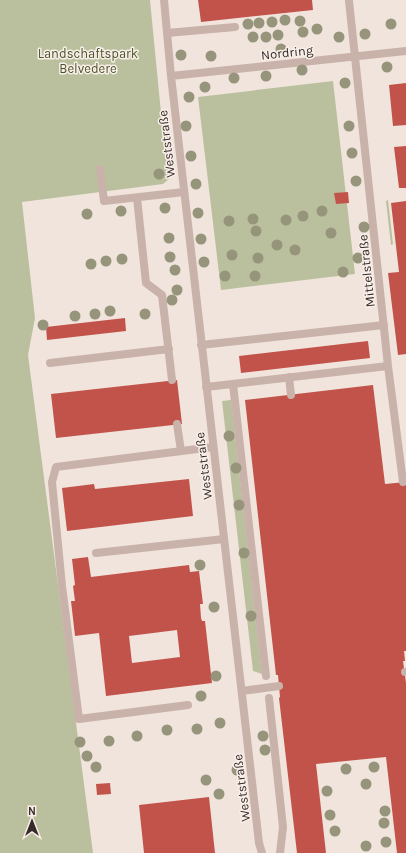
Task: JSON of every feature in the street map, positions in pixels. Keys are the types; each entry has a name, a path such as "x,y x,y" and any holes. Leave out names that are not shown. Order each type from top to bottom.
{"lane":[{"name":"Weststraße","path":"164,0 170,76 259,843 262,853"},
{"name":"Mittelstraße","path":"349,1 388,366 403,482"},
{"path":"167,33 235,27"},
{"name":"Nordring","path":"170,76 406,51"},
{"path":"100,169 104,201 184,192"},
{"path":"137,198 146,283 162,295 172,380"},
{"path":"201,345 384,325"},
{"path":"50,363 169,349"},
{"path":"206,387 388,366"},
{"path":"289,377 291,395"},
{"path":"233,384 266,676"},
{"path":"177,424 180,451"},
{"path":"188,705 79,719 62,586 52,482 56,467 213,447"},
{"path":"96,553 224,539"},
{"path":"242,690 279,686"},
{"path":"269,698 283,827 280,853"}],"green space":[{"name":"Landschaftspark Belvedere","path":"0,0 150,0 162,123 168,124 173,155 172,174 163,184 22,202 35,318 28,355 93,853 0,853"},
{"path":"333,81 355,274 221,290 198,97"},
{"path":"388,200 393,244 391,245 386,201"},
{"path":"231,400 262,674 253,671 222,401"}],"building":[{"path":"198,0 312,0 313,10 201,22"},
{"path":"406,83 406,125 393,126 389,85"},
{"path":"406,146 406,188 399,188 394,147"},
{"path":"348,192 349,203 336,204 334,193"},
{"path":"406,201 406,354 398,355 388,273 399,272 391,203"},
{"path":"125,318 126,331 47,340 46,327"},
{"path":"368,341 370,358 241,373 239,356"},
{"path":"177,380 182,424 56,438 51,394"},
{"path":"373,385 385,484 406,482 406,651 404,651 405,661 403,661 406,683 406,853 397,853 386,757 316,764 326,853 297,853 279,698 278,675 276,675 245,400"},
{"path":"189,479 193,516 67,531 62,488 94,484 95,489"},
{"path":"88,557 91,577 189,565 190,572 199,571 203,604 200,604 201,618 202,621 205,621 212,683 106,696 99,633 75,636 71,601 75,601 72,559","holes":["177,630 180,657 132,663 129,636"]},
{"path":"110,783 111,794 97,795 96,784"},
{"path":"209,797 215,853 144,853 139,805"}]}
